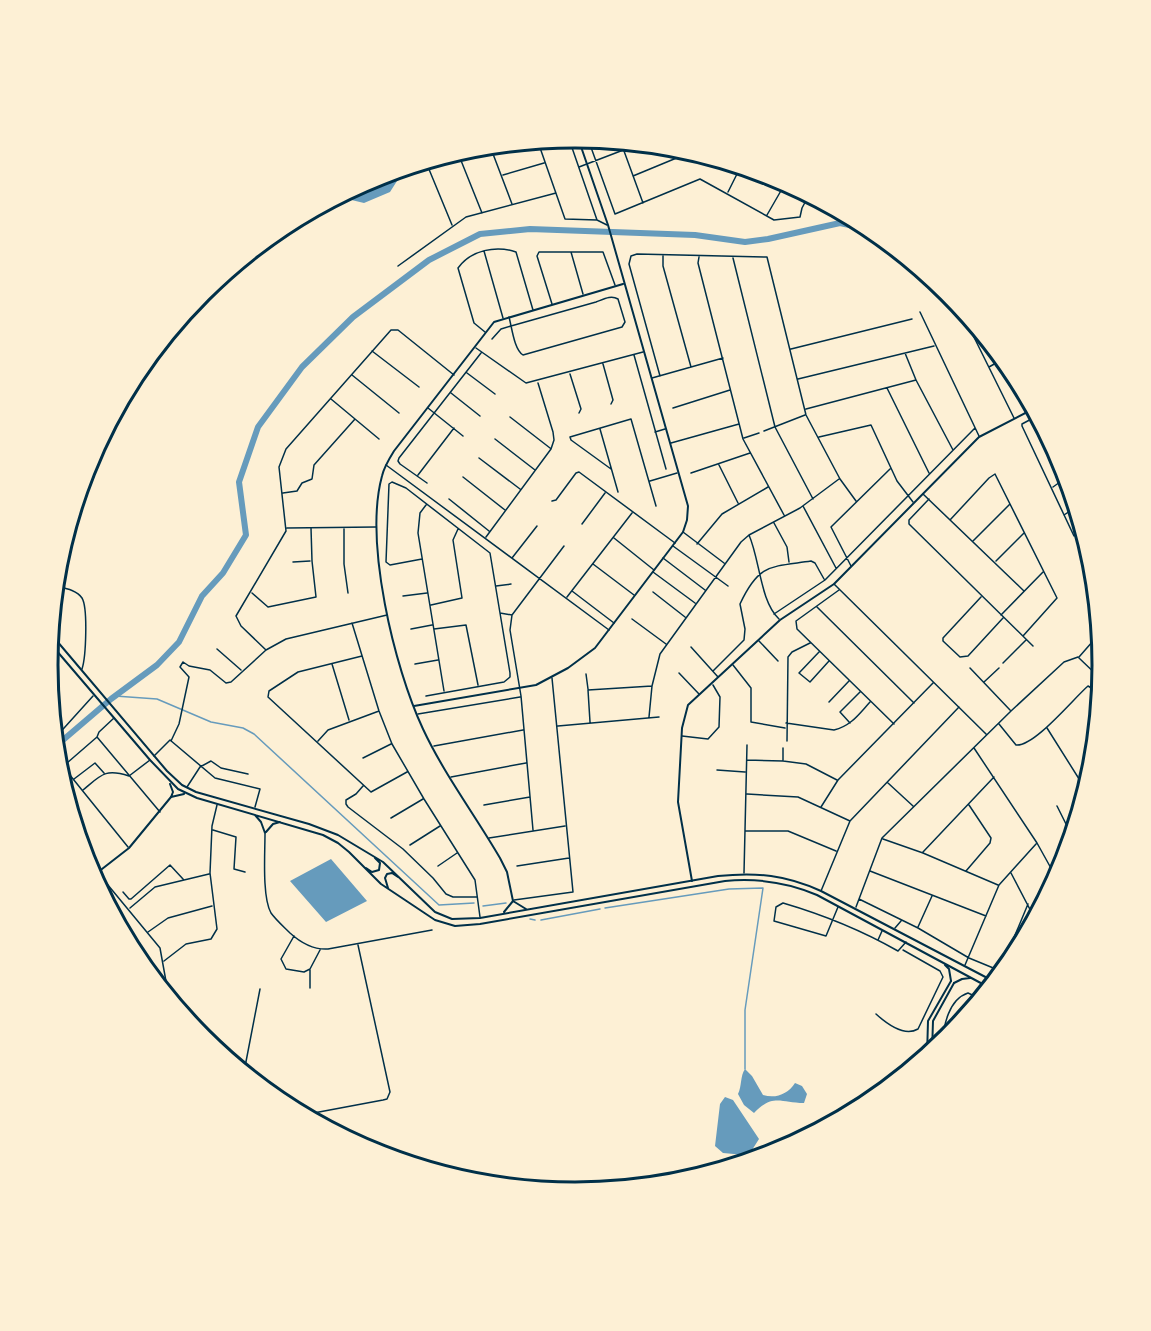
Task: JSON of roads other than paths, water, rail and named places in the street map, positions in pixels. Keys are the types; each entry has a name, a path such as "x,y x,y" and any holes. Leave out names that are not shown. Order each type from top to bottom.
{"main road":[{"path":"414,706 536,685 552,678 589,653 683,532 687,520 688,506 608,225 582,148"},
{"path":"527,909 513,901 507,872 489,838 432,746 414,706 388,615 379,567 376,527 380,486 386,465 495,322 623,284"},
{"path":"692,881 678,801 682,728 688,705 780,620 834,584 980,437 1026,412"},
{"path":"59,644 154,756 186,788 331,832 383,862 435,912 452,919 480,918 744,873 797,880 895,928 988,978"},
{"path":"59,653 169,782 186,794 333,839 349,852 373,878 446,925 460,927 480,924 725,881 743,879 771,881 817,895 983,984"},
{"path":"101,869 129,848 160,812 173,792 169,782"},
{"path":"171,797 186,794"},
{"path":"254,814 266,833 273,824 280,822"},
{"path":"363,867 372,872 380,870 380,863 371,854"},
{"path":"388,888 384,878 387,874 392,873 401,879"},
{"path":"501,914 513,901"},
{"path":"932,1039 932,1027 936,1015 952,982 949,969 942,961"},
{"path":"927,1044 927,1026 930,1016 952,982 972,978"}],"street":[{"path":"572,148 597,220"},
{"path":"591,149 614,213 617,214 700,179 774,220 800,217 805,203"},
{"path":"541,150 565,218 567,220 597,220 608,225"},
{"path":"579,167 620,151"},
{"path":"623,151 644,203"},
{"path":"493,155 512,204"},
{"path":"633,176 676,158"},
{"path":"461,161 482,213"},
{"path":"501,176 545,162"},
{"path":"429,170 452,226"},
{"path":"727,193 737,174"},
{"path":"767,215 780,191"},
{"path":"398,266 466,217 556,193"},
{"path":"484,250 503,319"},
{"path":"486,333 474,323 458,268 474,254 484,250 516,252 533,310"},
{"path":"552,305 537,254 541,251 604,252 615,286"},
{"path":"571,252 583,296"},
{"path":"660,376 628,261 634,254 767,257 806,414 840,479 856,501"},
{"path":"664,255 663,266 691,367"},
{"path":"699,256 698,263 743,439 784,516"},
{"path":"733,257 775,427 813,499"},
{"path":"492,339 501,329 511,326 609,297 618,298 625,321 623,326 524,355 519,352 511,326 509,317"},
{"path":"630,306 639,304"},
{"path":"920,312 934,346 980,437"},
{"path":"790,349 912,319"},
{"path":"266,650 240,626 236,619 285,534 279,467 286,449 393,329 399,330 454,375"},
{"path":"974,337 1014,418"},
{"path":"798,380 934,346"},
{"path":"476,348 523,382 538,382 643,352"},
{"path":"372,351 419,387"},
{"path":"427,483 400,464 399,458 482,352"},
{"path":"904,353 953,451"},
{"path":"634,354 666,469"},
{"path":"651,378 723,358"},
{"path":"603,363 613,400 611,404"},
{"path":"989,367 995,364"},
{"path":"466,372 495,394"},
{"path":"570,373 581,409 579,413"},
{"path":"351,374 399,413"},
{"path":"805,409 916,380"},
{"path":"485,537 551,449 554,440 553,432 538,382"},
{"path":"887,387 929,474"},
{"path":"673,408 731,390"},
{"path":"450,392 480,416"},
{"path":"330,398 379,439"},
{"path":"428,407 463,436"},
{"path":"764,431 806,414"},
{"path":"510,417 551,449"},
{"path":"282,493 296,492 302,483 312,479 314,465 355,419"},
{"path":"611,469 570,437 631,419 656,506"},
{"path":"1030,420 1022,424 1074,536"},
{"path":"670,443 740,423"},
{"path":"818,438 830,433 870,425 891,468 907,495 914,502"},
{"path":"417,476 454,428"},
{"path":"600,428 618,492"},
{"path":"655,432 665,428"},
{"path":"774,614 825,580 975,428"},
{"path":"743,439 759,433"},
{"path":"495,439 536,470"},
{"path":"691,473 751,453"},
{"path":"479,458 521,490"},
{"path":"719,464 738,503"},
{"path":"386,465 609,630"},
{"path":"851,566 831,528 891,468"},
{"path":"552,501 556,500 576,473 580,472 728,586"},
{"path":"649,482 678,473"},
{"path":"950,520 995,474 1057,598 1023,636"},
{"path":"463,477 506,510"},
{"path":"649,717 652,686 660,654 741,542 749,535 803,506 840,479"},
{"path":"422,559 390,565 386,562 389,484 396,482 490,553 510,677 504,682 426,696"},
{"path":"1051,488 1059,483"},
{"path":"697,544 722,514 769,487"},
{"path":"582,524 606,492"},
{"path":"922,493 1024,591"},
{"path":"449,499 490,531"},
{"path":"929,499 909,520 909,525 1034,646"},
{"path":"427,504 420,513 418,533 445,692"},
{"path":"973,541 1011,504"},
{"path":"803,506 836,569"},
{"path":"566,598 632,512"},
{"path":"1064,515 1069,512"},
{"path":"774,522 787,547 789,564"},
{"path":"512,558 537,526"},
{"path":"286,528 376,527"},
{"path":"251,592 268,607 315,597 311,528"},
{"path":"344,528 344,564 348,593"},
{"path":"430,605 462,598 453,540 458,528"},
{"path":"683,532 725,564"},
{"path":"995,563 1025,532"},
{"path":"749,535 756,550 767,601 780,620"},
{"path":"613,538 696,603"},
{"path":"533,830 521,696 510,630 512,615 564,546"},
{"path":"663,558 706,591"},
{"path":"293,562 312,561"},
{"path":"713,671 744,640 745,629 740,604 760,573 769,567 811,561 815,563 825,580"},
{"path":"592,564 634,595"},
{"path":"1001,615 1044,571"},
{"path":"495,586 511,584"},
{"path":"834,584 986,734"},
{"path":"64,589 76,593 84,602 85,652 82,670"},
{"path":"839,590 796,621 797,628 894,724"},
{"path":"572,591 614,623"},
{"path":"653,592 686,617"},
{"path":"404,596 428,593"},
{"path":"981,596 945,635 944,641 952,650 960,657 968,656 1004,618"},
{"path":"817,607 914,703"},
{"path":"499,613 512,615"},
{"path":"154,756 175,736 189,677 180,667 183,662 189,666 210,670 226,683 234,680 242,670 266,650 286,639 388,615"},
{"path":"632,620 667,644"},
{"path":"352,623 392,744 475,880 480,918"},
{"path":"434,629 465,624 468,627 478,686"},
{"path":"411,629 433,625"},
{"path":"1003,663 1026,639"},
{"path":"759,640 778,661"},
{"path":"787,741 788,657 792,652 811,642"},
{"path":"855,908 882,838 986,734 1064,662 1078,657 1091,642"},
{"path":"691,647 718,677"},
{"path":"217,649 242,670"},
{"path":"820,651 799,674 810,682 830,661"},
{"path":"363,656 309,668 290,676 268,691 268,697 373,792 408,772"},
{"path":"1078,657 1092,670"},
{"path":"416,664 439,660"},
{"path":"332,664 349,721"},
{"path":"732,665 751,688 751,722 786,728"},
{"path":"970,668 1011,711"},
{"path":"983,683 999,668"},
{"path":"679,673 699,695"},
{"path":"586,674 590,723"},
{"path":"513,901 573,892 552,678"},
{"path":"829,702 850,681"},
{"path":"821,807 838,780 934,682"},
{"path":"682,736 708,739 719,727 720,697 712,684"},
{"path":"588,690 652,686"},
{"path":"998,723 1018,746 1027,743 1047,727 1088,686 1091,688"},
{"path":"850,724 840,712 860,691"},
{"path":"63,730 95,694"},
{"path":"417,714 521,696"},
{"path":"786,723 834,730 850,724 871,701"},
{"path":"821,891 850,821 959,707"},
{"path":"317,741 328,730 380,711"},
{"path":"557,726 658,717"},
{"path":"68,763 97,737 99,732 114,718"},
{"path":"1047,727 1080,780"},
{"path":"432,746 524,730"},
{"path":"97,737 160,812"},
{"path":"171,741 215,778 260,789 254,809"},
{"path":"363,758 392,744"},
{"path":"744,873 747,745"},
{"path":"974,747 1050,867"},
{"path":"783,748 783,761"},
{"path":"129,776 150,760"},
{"path":"746,760 806,764 838,780"},
{"path":"186,788 200,767 212,761 221,768 248,774"},
{"path":"73,780 95,763 104,773"},
{"path":"451,777 527,763"},
{"path":"717,770 746,772"},
{"path":"82,790 104,773 116,771 129,776"},
{"path":"70,774 129,848"},
{"path":"922,853 994,777"},
{"path":"887,782 914,806"},
{"path":"363,785 356,794 346,800 348,807 403,849 446,894 453,897 478,897"},
{"path":"746,794 798,797 850,821"},
{"path":"484,805 531,796"},
{"path":"391,818 424,799"},
{"path":"966,872 991,840 968,803"},
{"path":"164,961 186,944 211,939 217,929 210,873 212,830 217,804"},
{"path":"1057,806 1067,824"},
{"path":"410,845 440,825"},
{"path":"489,838 567,826"},
{"path":"212,830 236,837 234,869 245,872"},
{"path":"745,831 788,831 837,852"},
{"path":"266,833 267,902 271,913 294,936 307,945 321,949 432,930"},
{"path":"882,838 999,885"},
{"path":"965,965 999,885 1036,843"},
{"path":"438,866 458,853"},
{"path":"517,866 569,858"},
{"path":"123,891 131,899 170,865 183,880"},
{"path":"869,871 986,916"},
{"path":"1010,872 1031,910"},
{"path":"128,909 155,887 210,873"},
{"path":"108,885 160,948 167,982"},
{"path":"918,928 932,895"},
{"path":"858,899 918,928 969,958 994,968"},
{"path":"838,907 833,919 826,936 774,921 777,907 783,903 833,919 900,951 906,942"},
{"path":"1016,935 1028,904"},
{"path":"148,933 168,918 213,906"},
{"path":"895,928 902,920"},
{"path":"878,940 883,930"},
{"path":"294,936 281,958 283,964 286,969 298,973 310,969"},
{"path":"316,1113 383,1100 389,1095 358,944"},
{"path":"876,1014 904,1032 912,1033 918,1029 943,977 940,970 902,948"},
{"path":"310,988 310,969 321,949"},
{"path":"246,1063 260,990"},
{"path":"945,1027 958,999 968,993 974,994"},
{"path":"920,1024 932,1027"}],"water":[{"path":"397,181 390,192 364,203 351,200"},
{"path":"331,859 367,901 326,922 290,881"},
{"path":"745,1069 763,1095 781,1095 795,1083 802,1086 807,1094 804,1103 772,1101 754,1113 744,1105 738,1094"},
{"path":"725,1097 733,1100 759,1139 749,1152 743,1155 723,1153 715,1146 720,1104"}],"waterway":[{"path":"64,739 111,699 157,665 179,642 202,596 223,573 246,535 239,482 258,427 302,367 353,317 429,260 480,234 530,229 695,235 745,242 843,224"},
{"path":"115,696 157,699 211,722 243,728 254,734 439,905 474,903"},
{"path":"605,908 729,889 763,888 745,1010 745,1069"},
{"path":"483,906 506,903"},
{"path":"541,920 600,909"},
{"path":"530,919 535,920"}]}
